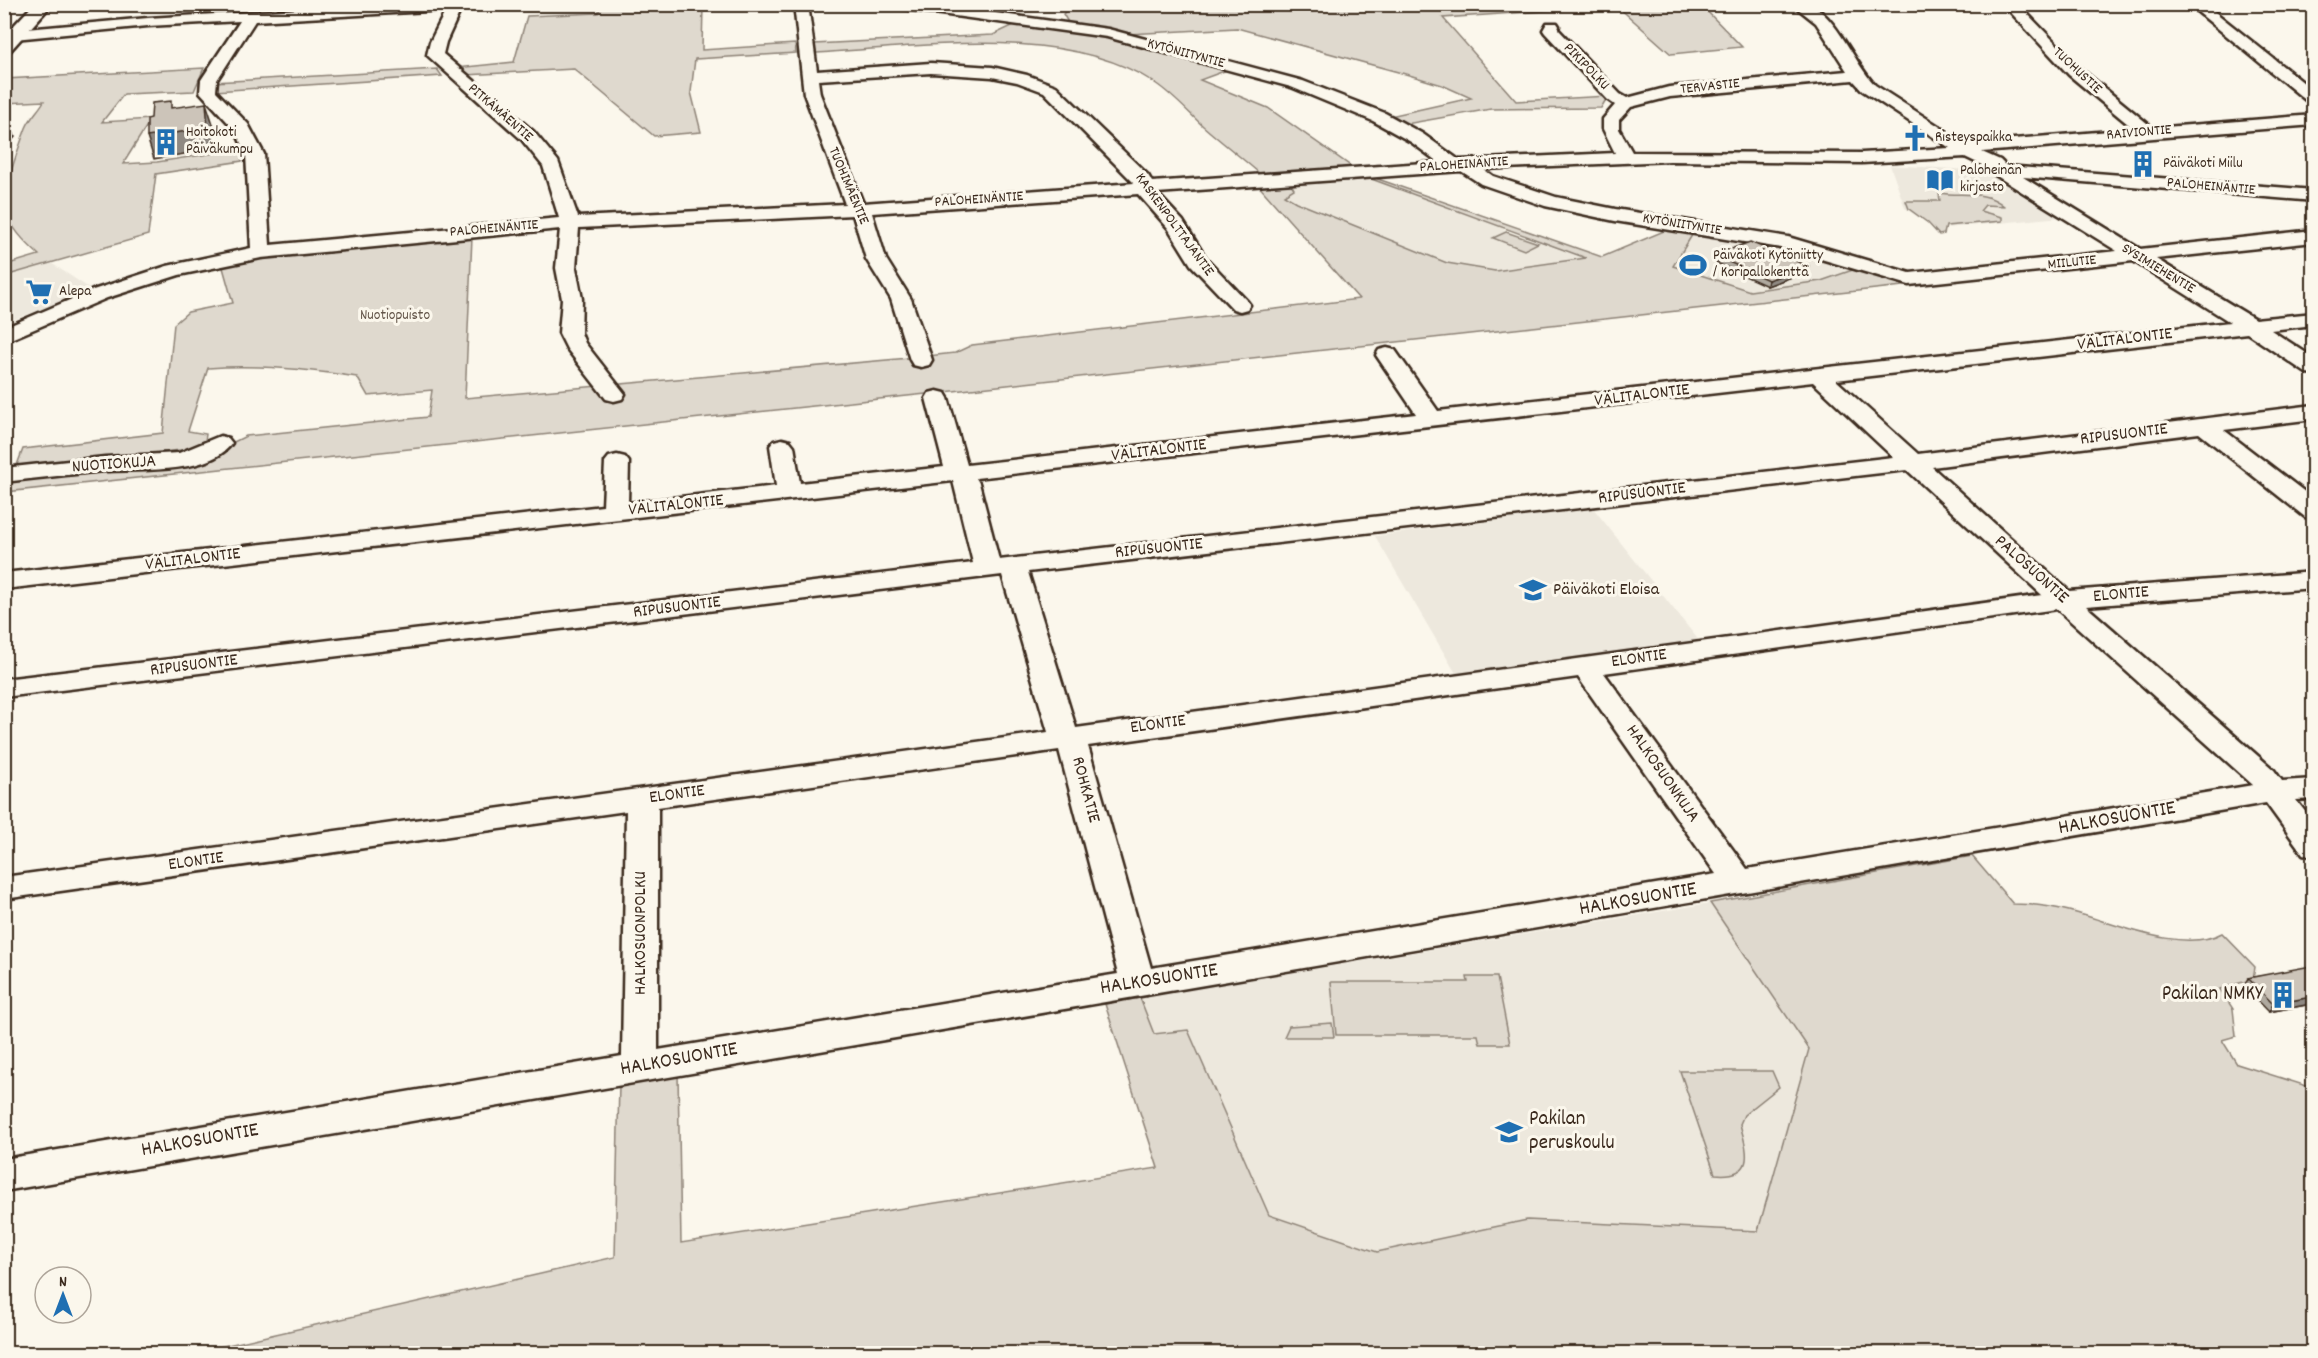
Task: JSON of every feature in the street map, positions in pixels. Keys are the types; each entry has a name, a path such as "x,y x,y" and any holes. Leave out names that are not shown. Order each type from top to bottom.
{"main road":[{"path":"8,39 44,4"}],"street":[{"path":"8,39 148,22 478,4"},
{"name":"TUOHIMÄENTIE","path":"801,4 809,76 818,113 858,208 863,214 876,260 898,293 906,312 921,360"},
{"name":"KYTÖNIITYNTIE","path":"897,4 1108,33 1297,84 1379,117 1487,180 1552,202 1615,215 1788,243 1850,259 1903,278"},
{"name":"SYSIMIEHENTIE","path":"1799,4 1822,20 1857,75 1872,89 1966,150 1969,157 1988,168 2001,171 2251,326 2313,368"},
{"name":"TUOHUSTIE","path":"2010,4 2075,72 2148,132"},
{"path":"2195,4 2313,99"},
{"name":"PITKÄMÄENTIE","path":"455,6 438,42 435,55 528,136 552,165 570,223 566,268 572,299 570,333 575,344 614,394"},
{"path":"251,16 209,80 207,87 208,92 246,130 253,145 261,252"},
{"name":"PIKIPOLKU","path":"1552,26 1551,30 1558,38 1614,97 1625,104"},
{"name":"KASKENPOLTTAJANTIE","path":"809,76 945,68 995,73 1031,81 1050,89 1142,179 1148,195 1176,225 1198,261 1240,305"},
{"name":"TERVASTIE","path":"1625,104 1683,89 1857,75"},
{"path":"1624,156 1610,124 1611,119 1625,104"},
{"name":"RAIVIONTIE","path":"1966,150 2148,132 2313,120"},
{"name":"PALOHEINÄNTIE","path":"4,336 100,294 142,280 198,264 261,252 570,223 858,208 1459,165 1624,156 1718,155 1862,159 1966,150"},
{"name":"PALOHEINÄNTIE","path":"2001,171 2313,196"},
{"path":"2286,194 2305,213"},
{"name":"MIILUTIE","path":"1903,278 1916,279 2313,236"},
{"name":"VÄLITALONTIE","path":"4,581 2313,319"},
{"path":"1387,355 1432,420"},
{"name":"PALOSUONTIE","path":"1818,375 2063,600 2264,777 2313,846"},
{"name":"ROHKATIE","path":"937,398 956,468 967,483 1060,728 1073,746 1138,983"},
{"name":"RIPUSUONTIE","path":"4,688 1000,567 1912,462 2313,412"},
{"path":"2203,425 2313,513"},
{"name":"NUOTIOKUJA","path":"4,475 107,464 176,460 208,452 220,443"},
{"path":"783,446 789,493"},
{"path":"615,512 617,462"},
{"name":"ELONTIE","path":"4,888 2063,600 2313,580"},
{"name":"HALKOSUONKUJA","path":"1585,666 1738,882"},
{"name":"HALKOSUONTIE","path":"4,1175 2275,791 2313,789"},
{"name":"HALKOSUONPOLKU","path":"640,1066 642,800"}],"shaded area":[{"path":"1890,165 1985,171 2061,217 1936,229 1905,208"},
{"path":"1366,177 1587,259 1495,271 1447,263 1283,195 1293,189 1290,182"},
{"path":"1694,232 1783,247 1857,268 1821,281 1750,291 1673,265"},
{"path":"51,263 92,290 5,323 5,276"},
{"name":"Päiväkoti Eloisa","path":"1593,508 1700,642 1458,677 1375,536"},
{"name":"Pakilan peruskoulu","path":"1710,903 1809,1049 1758,1231 1527,1220 1377,1252 1269,1215 1188,1030 1154,1035 1140,998"}],"green space":[{"path":"602,4 703,5 702,50 795,44 796,53 695,59 691,92 701,132 654,136 574,69 465,75 456,68 514,62 527,16 598,13"},
{"path":"1072,4 1700,4 1742,47 1671,54 1617,6 1443,18 1516,101 1608,96 1601,108 1491,109 1406,124 1390,116 1471,98 1442,85 1409,75 1237,28 1128,34 1069,24 1063,14"},
{"path":"1016,24 1118,38 1227,70 1200,80 1268,108 1352,167 1259,173 1155,83 1119,64 1078,52 990,43 816,53 814,44 993,35"},
{"path":"204,68 194,91 124,94 102,122 151,119 123,164 157,162 241,149 242,161 156,174 148,235 5,276 5,265 39,255 23,240 10,221 5,200 12,168 26,128 44,101 5,103 5,79"},
{"path":"437,69 442,76 215,91 214,82"},
{"name":"Nuotiopuisto","path":"1380,175 1378,179 1602,257 1671,228 1694,232 1673,266 1750,291 1821,281 1861,267 1912,285 926,394 5,492 11,481 193,462 246,436 428,417 432,390 368,396 357,377 282,368 208,368 188,431 206,434 205,441 190,449 24,467 17,465 23,449 163,433 174,324 188,312 233,303 222,264 267,256 472,237 465,398 955,353 972,345 1359,299 1257,184 1290,182 1294,189 1284,195 1296,202 1447,263 1495,271 1586,258 1366,177"},
{"path":"1939,193 1989,197 2004,206 1985,205 1980,211 2002,217 2002,221 1946,226 1944,234 1939,235 1928,223 1909,209 1906,201 1940,201"},
{"path":"1506,232 1538,243 1524,250 1493,238"},
{"path":"1972,856 2013,904 2062,909 2167,938 2206,939 2222,933 2255,967 2253,979 2220,989 2233,1009 2236,1036 2222,1040 2237,1064 2313,1088 2313,1353 188,1354 615,1257 619,1084 678,1074 681,1243 1158,1168 1105,1004 1140,998 1154,1034 1188,1030 1269,1215 1377,1252 1527,1220 1758,1231 1809,1049 1710,903"},
{"path":"1467,977 1497,977 1510,1044 1480,1044 1478,1035 1336,1035 1331,982 1468,982"},
{"path":"1332,1023 1334,1037 1284,1037 1289,1026"},
{"path":"1680,1071 1772,1071 1779,1087 1744,1115 1740,1124 1746,1161 1738,1172 1715,1174"}],"building":[{"path":"171,101 171,108 206,103 208,128 147,137 147,119 151,118 152,103"},
{"path":"1750,242 1808,266 1768,280 1714,255"},
{"name":"Pakilan NMKY","path":"2311,966 2313,968 2313,1000 2311,997 2273,1004 2248,978"}],"place":[{"name":"Risteyspaikka","path":"1915,138"},
{"name":"Hoitokoti Päiväkumpu","path":"166,142"},
{"name":"Päiväkoti Miilu","path":"2143,164"},
{"name":"Paloheinän kirjasto","path":"1940,180"},
{"name":"Päiväkoti Kytöniitty / Koripallokenttä","path":"1693,265"},
{"name":"Alepa","path":"39,292"},
{"name":"Päiväkoti Eloisa","path":"1533,590"},
{"name":"Pakilan NMKY","path":"2283,995"},
{"name":"Pakilan peruskoulu","path":"1509,1132"}]}
